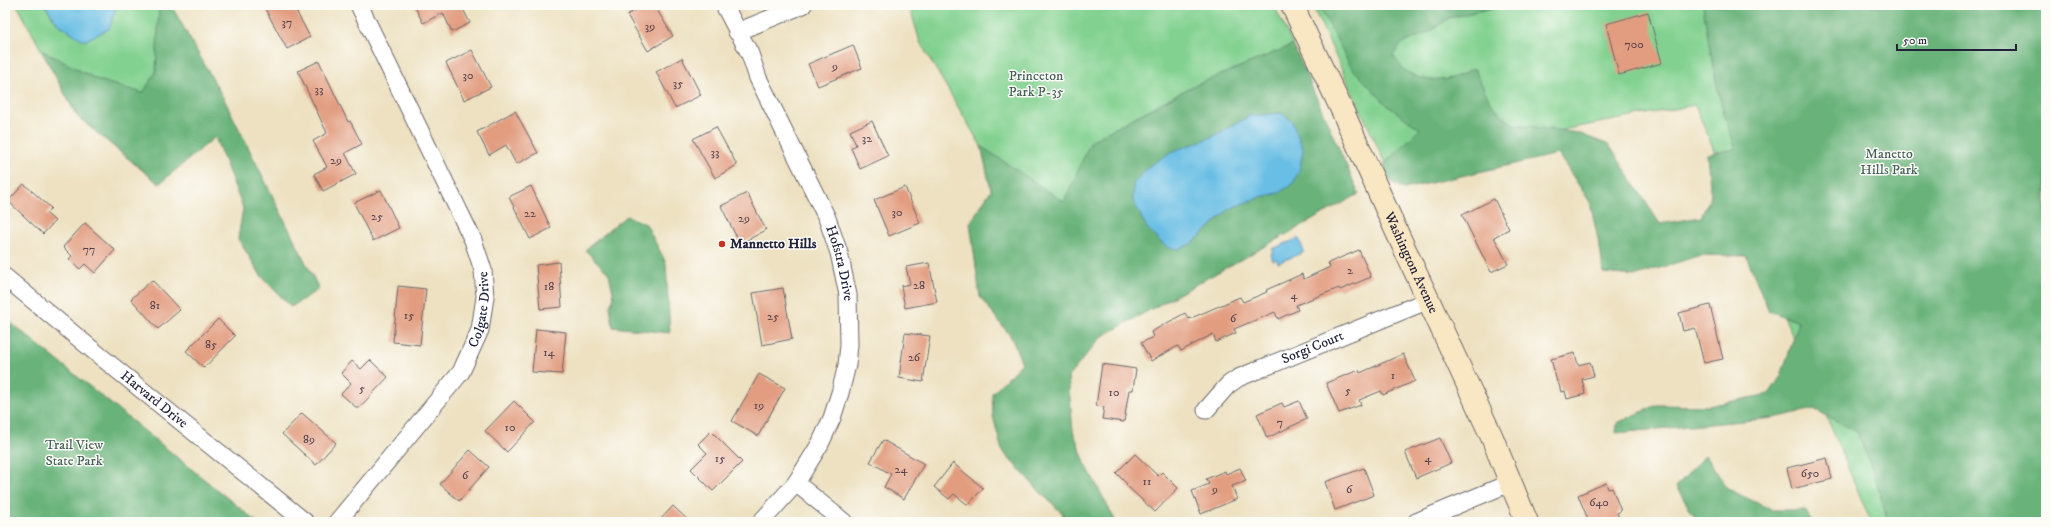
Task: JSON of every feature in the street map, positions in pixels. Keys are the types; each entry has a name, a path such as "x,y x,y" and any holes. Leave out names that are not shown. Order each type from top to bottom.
{"main road":[{"name":"Washington Avenue","path":"1292,5 1342,110 1491,435 1527,522"}],"street":[{"name":"Colgate Drive","path":"337,522 461,372 480,330 485,296 483,270 474,240 359,5"},
{"name":"Hofstra Drive","path":"724,5 750,54 758,78 827,218 839,253 848,295 849,345 847,365 832,418 820,444 796,483 761,522"},
{"path":"737,32 804,5"},
{"name":"Harvard Drive","path":"5,276 100,356 305,522"},
{"name":"Sorgi Court","path":"1206,410 1228,385 1238,378 1429,300"},
{"path":"796,483 844,522"},
{"path":"1416,522 1510,483"}],"green space":[{"path":"17,5 45,5 57,23 109,29 117,5 171,5 159,184 77,116"},
{"path":"159,5 171,5 225,101 319,289 291,307 262,277 238,239 243,208 215,137 159,184 77,116 41,50 98,80 143,93 156,72"},
{"name":"Princeton Park P-35","path":"909,5 1274,5 1293,45 1189,88 1091,141 1073,221 981,146 920,42"},
{"name":"Manetto Hills Park","path":"1312,5 2046,5 2046,522 1871,522 1695,105 1385,163"},
{"name":"Manetto Hills Park","path":"1319,5 1505,5 1449,18 1429,32 1401,44 1393,56 1405,70 1413,75 1431,80 1449,79 1474,68 1490,102 1513,124 1578,133 1609,145 1660,224 1701,217 1711,196 1707,154 1736,149 1719,96 1703,5 2046,5 2046,522 1888,522 1874,473 1857,432 1814,409 1774,418 1616,433 1617,423 1657,405 1708,406 1769,394 1781,376 1799,322 1769,311 1746,256 1701,255 1634,276 1603,273 1601,253 1590,202 1558,154 1404,189 1391,182 1383,171 1385,163 1420,129 1388,106 1351,67"},
{"path":"1293,45 1359,194 1101,337 1068,377 1073,431 1085,463 1116,522 1063,522 1063,514 1002,451 993,416 992,393 1022,363 1011,337 980,297 970,223 991,190 981,146 1064,202 1091,141 1189,88","holes":["1249,116 1279,193 1260,197 1229,209 1193,243 1212,137"]},
{"path":"626,216 646,224 666,263 670,333 613,327 610,307 614,297 609,274 585,250"},
{"name":"Trail View State Park","path":"5,318 257,522 5,522"},
{"path":"1705,455 1728,489 1772,510 1805,510 1812,522 1698,522 1676,487"}],"water":[{"path":"45,5 117,5 109,29 84,41 57,23"},
{"path":"1282,113 1292,121 1303,149 1300,168 1293,184 1279,193 1260,197 1229,209 1193,243 1179,249 1166,247 1147,228 1133,201 1133,184 1148,167 1171,152 1212,137 1249,116"},
{"path":"1299,238 1304,252 1278,263 1277,259 1273,261 1271,254 1274,252 1272,249"}],"building":[{"path":"263,5 293,5 310,37 287,49"},
{"path":"414,5 461,5 470,23 452,32 443,13 423,23"},
{"path":"644,5 654,5 673,36 648,51 627,15"},
{"path":"1648,12 1662,63 1619,75 1606,24"},
{"path":"853,45 862,68 818,86 808,64"},
{"path":"472,50 491,87 464,100 446,63"},
{"path":"682,58 701,95 675,108 656,72"},
{"path":"319,61 348,122 350,121 362,144 345,153 356,174 323,191 314,174 327,167 313,141 327,133 298,71"},
{"path":"515,111 538,153 516,164 506,145 489,155 477,132"},
{"path":"872,121 888,156 860,169 851,148 856,145 850,131"},
{"path":"716,127 737,165 715,178 693,139"},
{"path":"24,184 51,208 46,213 55,221 43,234 8,201"},
{"path":"531,186 551,228 530,239 509,197"},
{"path":"905,187 920,223 889,236 874,200"},
{"path":"381,190 399,228 373,241 354,203"},
{"path":"747,193 766,230 740,244 721,206"},
{"path":"1494,199 1509,229 1494,237 1508,264 1491,272 1462,215"},
{"path":"85,223 115,250 95,273 85,264 80,269 69,259 72,256 63,247"},
{"path":"1359,250 1371,277 1340,290 1339,288 1296,305 1298,310 1278,319 1275,312 1234,329 1236,333 1216,342 1213,334 1181,351 1178,346 1151,361 1141,343 1153,337 1151,332 1185,313 1189,319 1240,297 1243,302 1267,292 1266,290 1302,274 1304,279 1330,267 1328,263"},
{"path":"559,262 562,307 540,309 536,265"},
{"path":"929,263 937,302 905,308 901,286 910,284 906,267"},
{"path":"152,280 180,310 158,329 131,299"},
{"path":"398,286 426,289 420,345 393,342"},
{"path":"783,288 792,339 762,345 753,293"},
{"path":"1710,305 1723,359 1704,363 1695,328 1683,331 1679,313"},
{"path":"218,319 235,336 204,368 186,351"},
{"path":"536,329 566,332 562,374 532,372"},
{"path":"905,333 930,336 923,382 899,378"},
{"path":"1575,353 1578,365 1590,362 1594,376 1582,379 1585,394 1567,399 1565,391 1561,392 1558,381 1557,382 1551,359"},
{"path":"1403,354 1415,381 1383,395 1381,391 1359,400 1361,405 1339,413 1326,383 1359,370 1360,373"},
{"path":"370,360 388,377 358,409 341,394 351,383 341,373 352,361 361,369"},
{"path":"1102,364 1136,369 1133,390 1129,390 1124,422 1102,419 1104,407 1096,406"},
{"path":"759,374 785,388 758,436 732,421"},
{"path":"514,401 535,422 507,452 485,431"},
{"path":"1299,401 1307,419 1267,438 1257,414 1282,403 1284,407"},
{"path":"302,413 336,443 316,465 282,434"},
{"path":"711,431 742,462 713,491 691,469 707,453 698,444"},
{"path":"1440,438 1451,463 1416,478 1405,452"},
{"path":"883,440 924,464 904,499 884,487 891,474 870,462"},
{"path":"470,450 489,467 459,501 440,484"},
{"path":"1135,454 1158,476 1162,472 1178,488 1155,512 1126,485 1127,484 1116,473"},
{"path":"1827,458 1832,479 1792,489 1787,468"},
{"path":"953,463 983,488 968,505 954,494 949,499 934,487"},
{"path":"1240,468 1246,481 1232,486 1237,499 1201,514 1192,491 1209,484 1206,479 1225,471 1226,474"},
{"path":"1364,468 1374,495 1335,510 1325,482"},
{"path":"1606,483 1608,489 1612,488 1621,511 1617,513 1621,522 1589,522 1578,495"},
{"path":"673,506 690,522 658,522"}],"place":[{"name":"Mannetto Hills","path":"722,244"}]}
